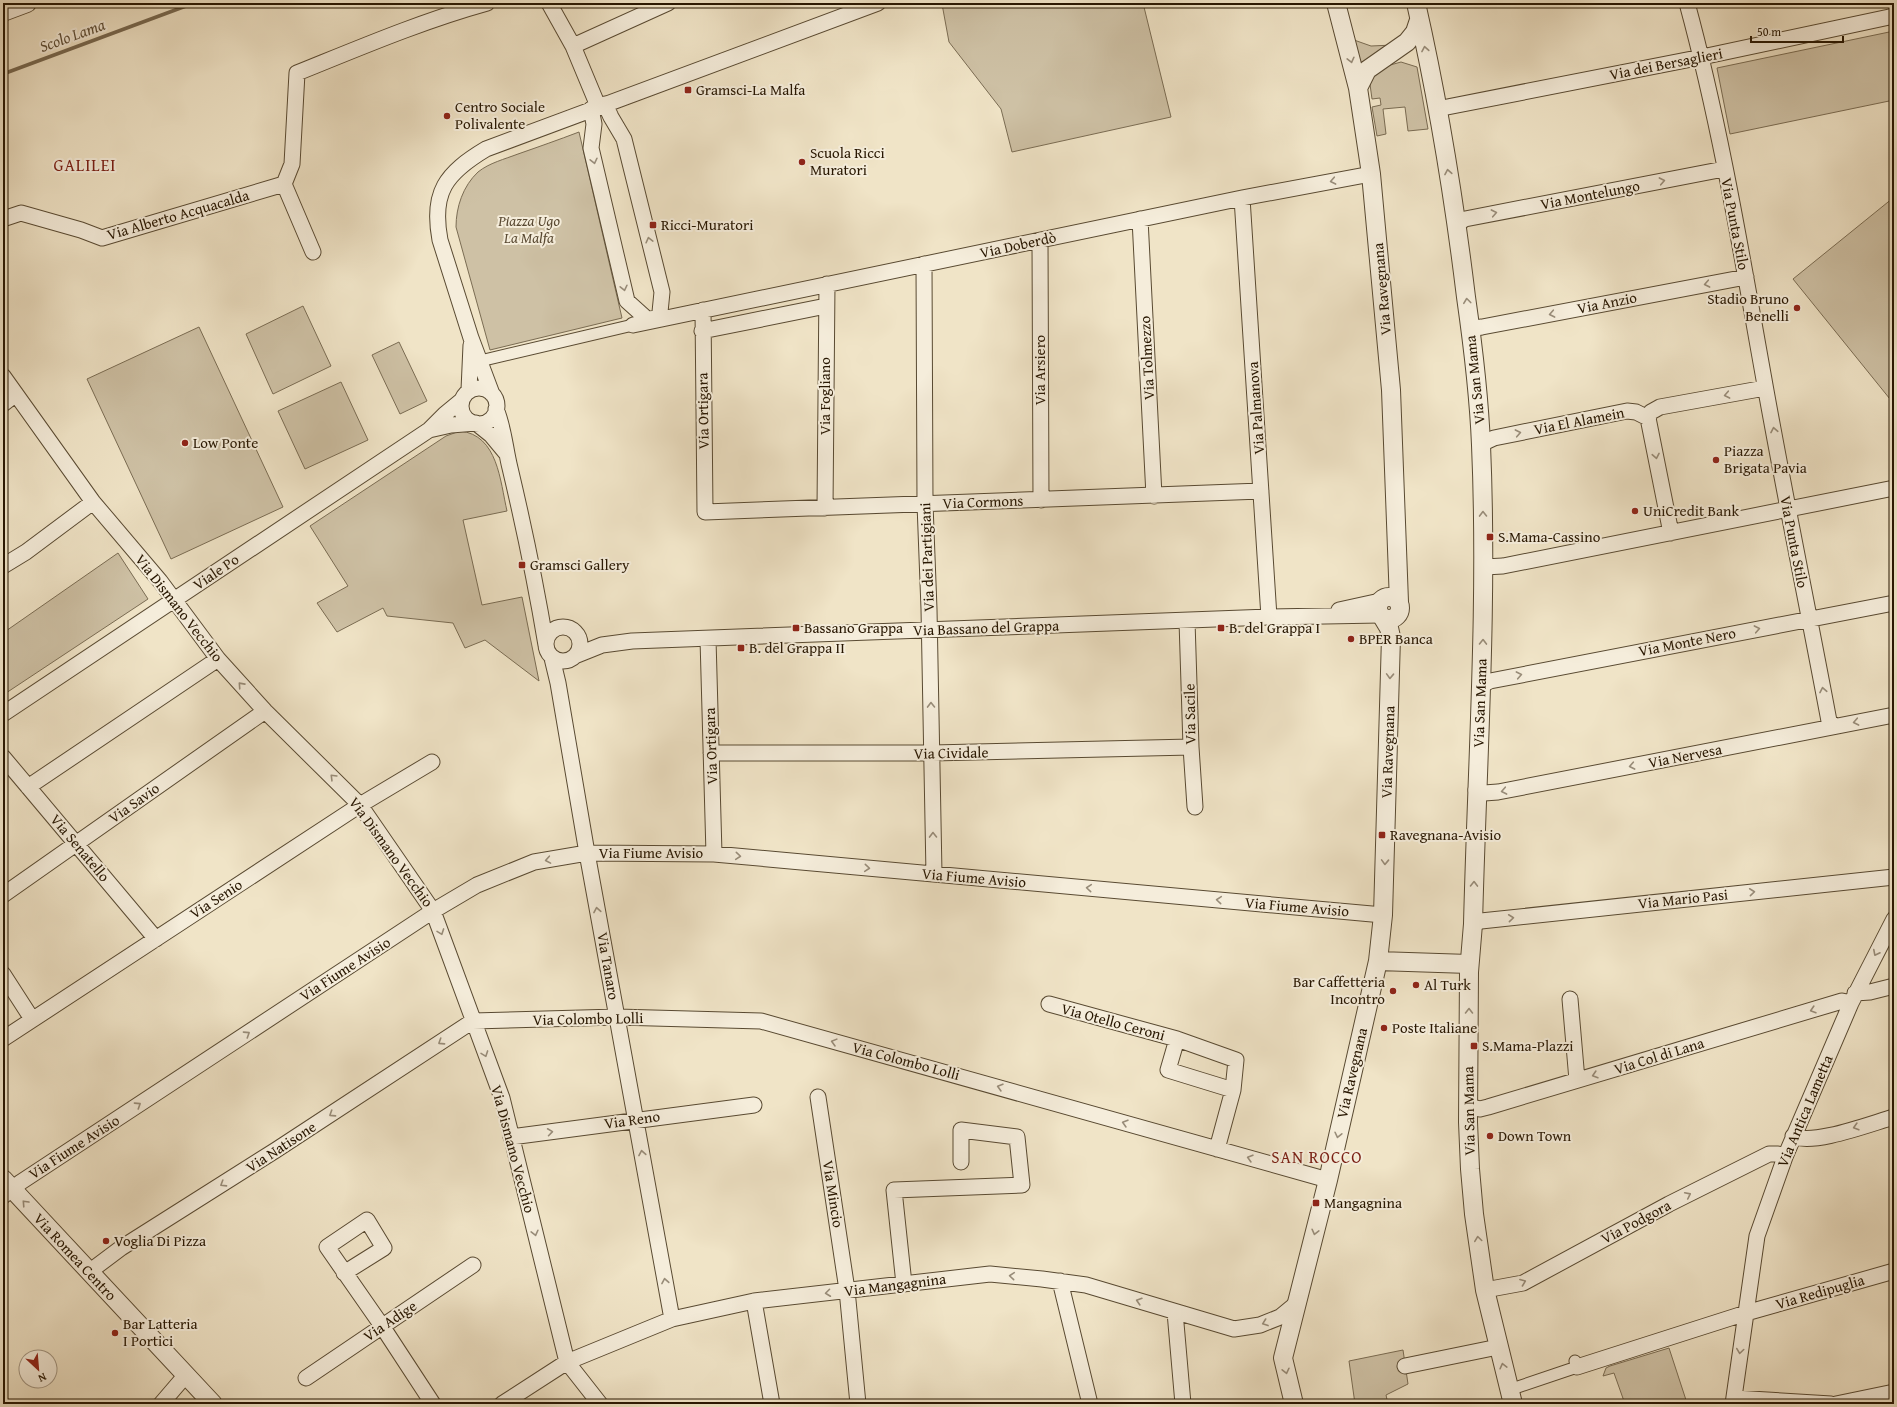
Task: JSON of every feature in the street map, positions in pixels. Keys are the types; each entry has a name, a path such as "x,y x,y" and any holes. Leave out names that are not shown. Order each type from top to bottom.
{"street":[{"path":"3,12 27,3"},
{"path":"313,252 284,184 292,164 297,73 380,40 459,11 487,3"},
{"path":"549,3 573,46 598,106 618,130 624,140 662,292 660,312 666,318"},
{"path":"573,46 668,3"},
{"path":"476,423 487,422 496,409 497,404 471,338 438,228 438,204 443,188 453,172 469,159 486,149 598,106 878,3"},
{"name":"Via Ravegnana","path":"1294,1404 1283,1358 1328,1180 1378,960 1383,915 1391,638 1386,607 1397,578 1391,390 1371,174 1358,88 1336,3"},
{"name":"Via Punta Stilo","path":"1687,3 1702,58 1746,277 1765,388 1829,721 1834,726"},
{"path":"1358,88 1366,70 1407,42 1415,32 1418,11"},
{"name":"Via San Mama","path":"1418,11 1457,224 1470,324 1481,444 1484,567 1482,685 1476,790 1473,924 1469,964 1468,1106 1473,1199 1486,1290 1498,1347 1511,1397"},
{"name":"Via dei Bersaglieri","path":"1437,110 1702,58 1894,16"},
{"path":"598,106 591,148 627,301 647,319 666,318"},
{"path":"593,136 603,129 610,127 618,130"},
{"name":"Via Montelungo","path":"1457,224 1465,219 1724,169"},
{"name":"Via Doberdò","path":"666,318 1242,198 1371,174"},
{"name":"Via Alberto Acquacalda","path":"3,219 21,213 81,230 102,238 284,184"},
{"name":"Via Palmanova","path":"1242,198 1269,617"},
{"name":"Via Tolmezzo","path":"1140,219 1154,496"},
{"name":"Via Arsiero","path":"1040,240 1041,500"},
{"name":"Via dei Partigiani","path":"924,264 925,504 934,874"},
{"name":"Via Anzio","path":"1470,324 1475,328 1482,327 1746,277"},
{"name":"Via Fogliano","path":"825,508 827,284"},
{"path":"635,308 642,310 649,309 655,306 661,297"},
{"path":"702,331 826,306"},
{"name":"Via Ortigara","path":"703,310 704,512"},
{"path":"480,361 666,318"},
{"path":"471,338 466,395 462,412 470,421 476,423 491,435 506,453"},
{"name":"Via Dismano Vecchio","path":"3,376 93,502 174,599 218,659 265,711 360,805 433,911 502,1098 567,1362"},
{"path":"466,395 479,388 484,388 492,394"},
{"name":"Via El Alamein","path":"1481,444 1494,438 1627,411 1636,412 1648,418 1651,412 1660,407 1765,388"},
{"path":"3,404 16,394"},
{"name":"Viale Po","path":"3,714 429,430 466,395"},
{"path":"496,409 502,425 506,453 534,574 544,605 553,618 564,627"},
{"path":"1648,418 1671,533"},
{"name":"Viale Po","path":"429,430 451,425 476,423"},
{"path":"1484,567 1503,566 1894,488"},
{"name":"Via Cormons","path":"704,512 1261,491"},
{"path":"3,566 26,552 93,502"},
{"name":"Via Tanaro","path":"534,574 549,651 558,683 587,853 672,1320"},
{"name":"Via Monte Nero","path":"1482,685 1490,681 1894,603"},
{"name":"Via Bassano del Grappa","path":"574,657 602,645 632,641 1317,616 1386,607"},
{"name":"Via Sacile","path":"1187,621 1191,747 1195,807"},
{"path":"558,683 561,671 574,657 580,645 578,635 570,628 559,627 549,633 549,651 562,662 574,657"},
{"name":"Via Bassano del Grappa","path":"578,635 632,641"},
{"name":"Via Ortigara","path":"708,639 714,854"},
{"path":"28,787 218,659"},
{"name":"Via Savio","path":"3,895 265,711"},
{"name":"Via Nervesa","path":"1476,790 1484,793 1498,792 1894,715"},
{"name":"Via Cividale","path":"711,753 932,754 1191,747"},
{"name":"Via Senatello","path":"3,757 156,939"},
{"name":"Via Senio","path":"3,1039 360,805 432,762"},
{"name":"Via Fiume Avisio","path":"6,1188 433,911 478,884 534,862 587,853 714,854 1383,915"},
{"name":"Via Mario Pasi","path":"1473,924 1481,921 1894,876"},
{"name":"Via Antica Lametta","path":"1733,1401 1757,1236 1793,1136 1853,998 1894,919"},
{"path":"1378,960 1469,964"},
{"path":"3,974 32,1019"},
{"name":"Via Col di Lana","path":"1468,1106 1480,1109 1894,986"},
{"path":"1570,999 1577,1080"},
{"name":"Via Otello Ceroni","path":"1048,1004 1177,1039 1236,1060 1233,1090 1217,1149"},
{"name":"Via Colombo Lolli","path":"473,1021 617,1017 761,1021 1328,1180"},
{"name":"Via Natisone","path":"89,1272 121,1248 276,1150 473,1021"},
{"name":"Via Otello Ceroni","path":"1177,1039 1168,1070 1233,1090"},
{"name":"Via Mincio","path":"818,1097 847,1290 858,1404"},
{"name":"Via Reno","path":"511,1137 636,1119 754,1105"},
{"path":"1793,1136 1799,1139 1815,1139 1894,1117"},
{"path":"904,1284 894,1190 1022,1185 1017,1138 961,1130 961,1162"},
{"name":"Via Podgora","path":"1486,1290 1523,1283 1670,1204 1770,1154 1778,1154 1785,1157"},
{"name":"Via Romea Centro","path":"6,1188 89,1272 185,1376 213,1404"},
{"name":"Via Adige","path":"306,1378 473,1265"},
{"name":"Via Redipuglia","path":"1746,1313 1894,1271"},
{"path":"344,1273 382,1326 433,1404"},
{"name":"Via Mangagnina","path":"502,1404 567,1362 672,1320 754,1301 990,1274 1086,1285 1234,1329 1260,1325 1280,1317 1298,1303"},
{"path":"1060,1281 1090,1404"},
{"path":"754,1301 772,1404"},
{"path":"1176,1312 1183,1404"},
{"path":"1511,1397 1576,1364 1746,1313"},
{"path":"1405,1366 1498,1347"},
{"path":"567,1362 600,1404"},
{"path":"161,1404 185,1376"},
{"path":"1836,1404 1894,1392"},
{"path":"1733,1401 1831,1404"}],"green space":[{"path":"1143,3 1171,117 1012,152 1001,109 949,42 942,4"},
{"path":"1894,31 1894,100 1730,134 1717,68"},
{"path":"1354,40 1371,46 1393,45 1357,72"},
{"path":"1401,62 1417,67 1428,129 1408,131 1405,107 1383,109 1386,134 1377,136 1372,107 1381,105 1380,98 1372,99 1369,77 1383,67"},
{"name":"Piazza Ugo La Malfa","path":"579,132 622,318 490,350 456,227 457,212 461,197 468,184 478,172 487,166"},
{"path":"1893,198 1894,199 1894,404 1793,279"},
{"path":"303,306 331,366 273,394 246,334"},
{"name":"Low Ponte","path":"199,327 283,507 171,559 87,379"},
{"path":"399,342 427,401 400,414 372,355"},
{"path":"341,382 368,440 305,469 278,411"},
{"path":"460,431 473,434 490,450 499,474 507,511 463,520 482,605 522,597 539,681 485,640 465,648 453,623 387,616 383,608 337,632 317,603 348,586 310,526 446,436"},
{"path":"118,553 148,599 3,695 3,633"},
{"path":"1669,1348 1686,1400 1674,1404 1625,1404 1614,1373 1603,1376 1606,1368 1610,1366"},
{"path":"1403,1350 1408,1384 1386,1395 1388,1404 1355,1404 1349,1361"}],"waterway":[{"name":"Scolo Lama","path":"3,74 194,3"}],"place":[{"name":"Gramsci-La Malfa","path":"688,90"},
{"name":"Centro Sociale Polivalente","path":"447,116"},
{"name":"Scuola Ricci Muratori","path":"802,162"},
{"name":"Ricci-Muratori","path":"653,225"},
{"name":"Stadio Bruno Benelli","path":"1797,308"},
{"name":"Low Ponte","path":"185,443"},
{"name":"Piazza Brigata Pavia","path":"1716,460"},
{"name":"UniCredit Bank","path":"1635,511"},
{"name":"S.Mama-Cassino","path":"1490,537"},
{"name":"Gramsci Gallery","path":"522,565"},
{"name":"Bassano Grappa","path":"796,628"},
{"name":"B. del Grappa I","path":"1221,628"},
{"name":"BPER Banca","path":"1351,639"},
{"name":"B. del Grappa II","path":"741,648"},
{"name":"Ravegnana-Avisio","path":"1382,835"},
{"name":"Al Turk","path":"1416,985"},
{"name":"Bar Caffetteria Incontro","path":"1393,991"},
{"name":"Poste Italiane","path":"1384,1028"},
{"name":"S.Mama-Plazzi","path":"1474,1046"},
{"name":"Down Town","path":"1490,1136"},
{"name":"Mangagnina","path":"1316,1203"},
{"name":"Voglia Di Pizza","path":"106,1241"},
{"name":"Bar Latteria I Portici","path":"115,1333"}],"district":[{"name":"GALILEI","path":"85,165"},
{"name":"SAN ROCCO","path":"1317,1157"}]}
